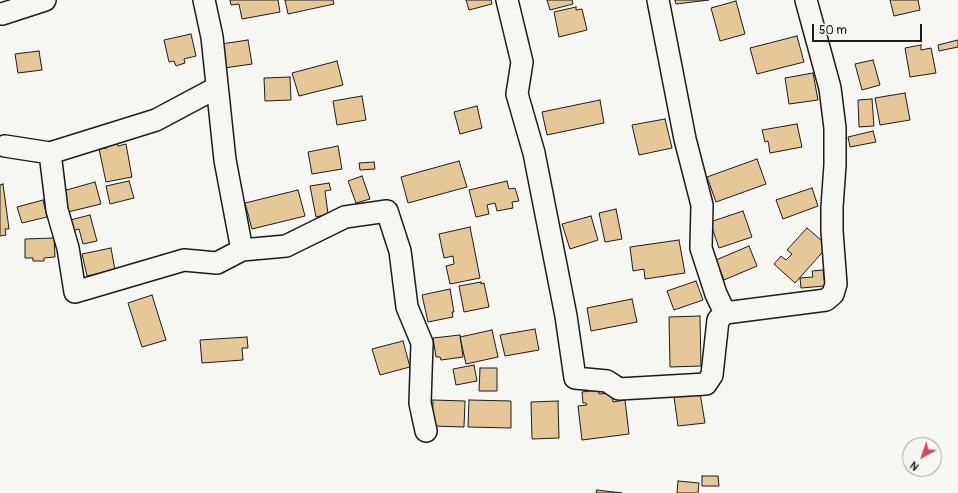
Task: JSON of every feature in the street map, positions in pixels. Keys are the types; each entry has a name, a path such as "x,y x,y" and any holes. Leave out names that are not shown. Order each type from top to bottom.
{"street":[{"path":"1,11 45,0"},
{"path":"204,0 212,37 216,88 225,160 242,250"},
{"path":"507,0 522,62 517,94 534,153 566,316 575,378 607,380 619,389 706,384 712,375 718,320 725,313 826,300 836,289 832,231 835,128 830,88 806,0"},
{"path":"658,0 685,139 702,205 701,248 716,294 725,313"},
{"path":"2,149 50,153 156,120 216,88"},
{"path":"50,153 57,210 68,248 75,292 184,260 217,263 242,250 286,246 345,217 387,212 400,251 407,307 422,343 420,404 426,431"}],"building":[{"path":"230,0 278,0 280,12 242,19 239,4 231,5"},
{"path":"285,0 333,0 334,4 288,14"},
{"path":"466,0 491,0 492,4 469,10"},
{"path":"547,0 572,0 573,4 550,10"},
{"path":"675,0 709,0 676,4"},
{"path":"890,0 918,0 920,10 894,16"},
{"path":"736,1 745,34 720,41 711,8"},
{"path":"576,7 576,10 582,9 587,30 559,37 554,12"},
{"path":"191,34 196,56 184,59 185,63 176,66 174,61 169,62 164,40"},
{"path":"797,36 804,62 757,74 750,48"},
{"path":"248,40 252,64 224,68 221,44"},
{"path":"958,40 958,47 939,51 938,45"},
{"path":"921,45 921,50 931,48 936,73 910,77 905,48"},
{"path":"39,51 42,70 18,73 15,54"},
{"path":"873,60 880,85 862,90 855,64"},
{"path":"337,61 343,85 299,96 292,73"},
{"path":"813,73 818,100 789,104 785,78"},
{"path":"290,77 291,100 265,101 264,78"},
{"path":"905,93 910,120 880,125 875,98"},
{"path":"362,96 366,120 337,125 333,101"},
{"path":"872,99 874,126 859,127 858,100"},
{"path":"600,100 604,123 547,135 542,112"},
{"path":"477,106 482,128 460,134 454,112"},
{"path":"665,119 672,148 639,155 632,125"},
{"path":"797,124 802,147 770,153 768,141 765,142 762,130"},
{"path":"873,131 876,142 850,147 848,137"},
{"path":"117,143 118,146 126,144 132,177 106,182 99,149 107,148 106,145"},
{"path":"338,146 342,169 312,174 308,152"},
{"path":"757,159 766,184 716,202 707,177"},
{"path":"459,161 467,187 408,203 401,177"},
{"path":"374,162 375,169 360,170 359,163"},
{"path":"362,176 370,199 356,203 348,181"},
{"path":"129,181 134,198 110,204 106,186"},
{"path":"507,181 509,189 515,188 519,201 512,202 513,208 497,211 495,203 487,205 489,214 476,217 469,190"},
{"path":"95,182 101,204 68,212 63,191"},
{"path":"329,183 331,190 325,191 328,214 316,217 310,186"},
{"path":"3,184 9,229 5,229 6,235 0,236 0,185"},
{"path":"812,188 818,206 783,219 776,200"},
{"path":"298,190 305,216 252,229 245,203"},
{"path":"43,200 47,217 22,223 17,207"},
{"path":"616,209 622,239 605,242 599,213"},
{"path":"743,211 752,237 719,248 710,222"},
{"path":"90,215 97,241 83,244 79,229 72,231 70,220"},
{"path":"591,216 598,240 570,249 562,224"},
{"path":"470,227 480,278 450,284 446,266 454,264 453,256 444,258 439,234"},
{"path":"807,228 828,246 795,283 774,264 781,256 786,260 792,254 787,250"},
{"path":"54,238 55,257 44,258 44,261 33,261 33,258 25,258 25,239"},
{"path":"679,240 685,273 645,279 644,269 633,271 630,247"},
{"path":"749,246 757,266 724,280 716,260"},
{"path":"111,248 115,270 87,276 82,254"},
{"path":"823,270 825,286 801,288 800,278 813,277 812,271"},
{"path":"696,281 703,300 674,310 667,291"},
{"path":"481,282 481,284 484,283 489,307 464,312 459,286"},
{"path":"450,289 454,312 452,312 453,317 428,322 422,295"},
{"path":"152,295 166,340 142,347 128,303"},
{"path":"632,299 637,322 591,331 587,308"},
{"path":"700,316 701,366 670,367 669,317"},
{"path":"535,329 539,350 505,356 500,335"},
{"path":"492,330 498,357 466,364 460,337"},
{"path":"460,335 463,357 441,360 440,357 436,357 433,338"},
{"path":"247,337 248,348 242,348 243,360 202,363 200,340"},
{"path":"403,341 410,367 380,375 372,349"},
{"path":"474,365 477,381 456,385 453,369"},
{"path":"480,368 497,368 497,391 479,391"},
{"path":"599,390 599,394 612,393 613,402 625,400 629,434 582,440 578,406 587,405 586,403 583,403 582,392"},
{"path":"700,393 705,423 678,426 674,397"},
{"path":"433,400 465,401 464,427 432,426"},
{"path":"469,400 511,401 511,428 468,427"},
{"path":"558,401 559,438 532,439 531,402"},
{"path":"702,476 718,476 719,486 702,486"},
{"path":"678,481 699,483 698,493 677,493"},
{"path":"597,490 622,493 596,493"}]}
